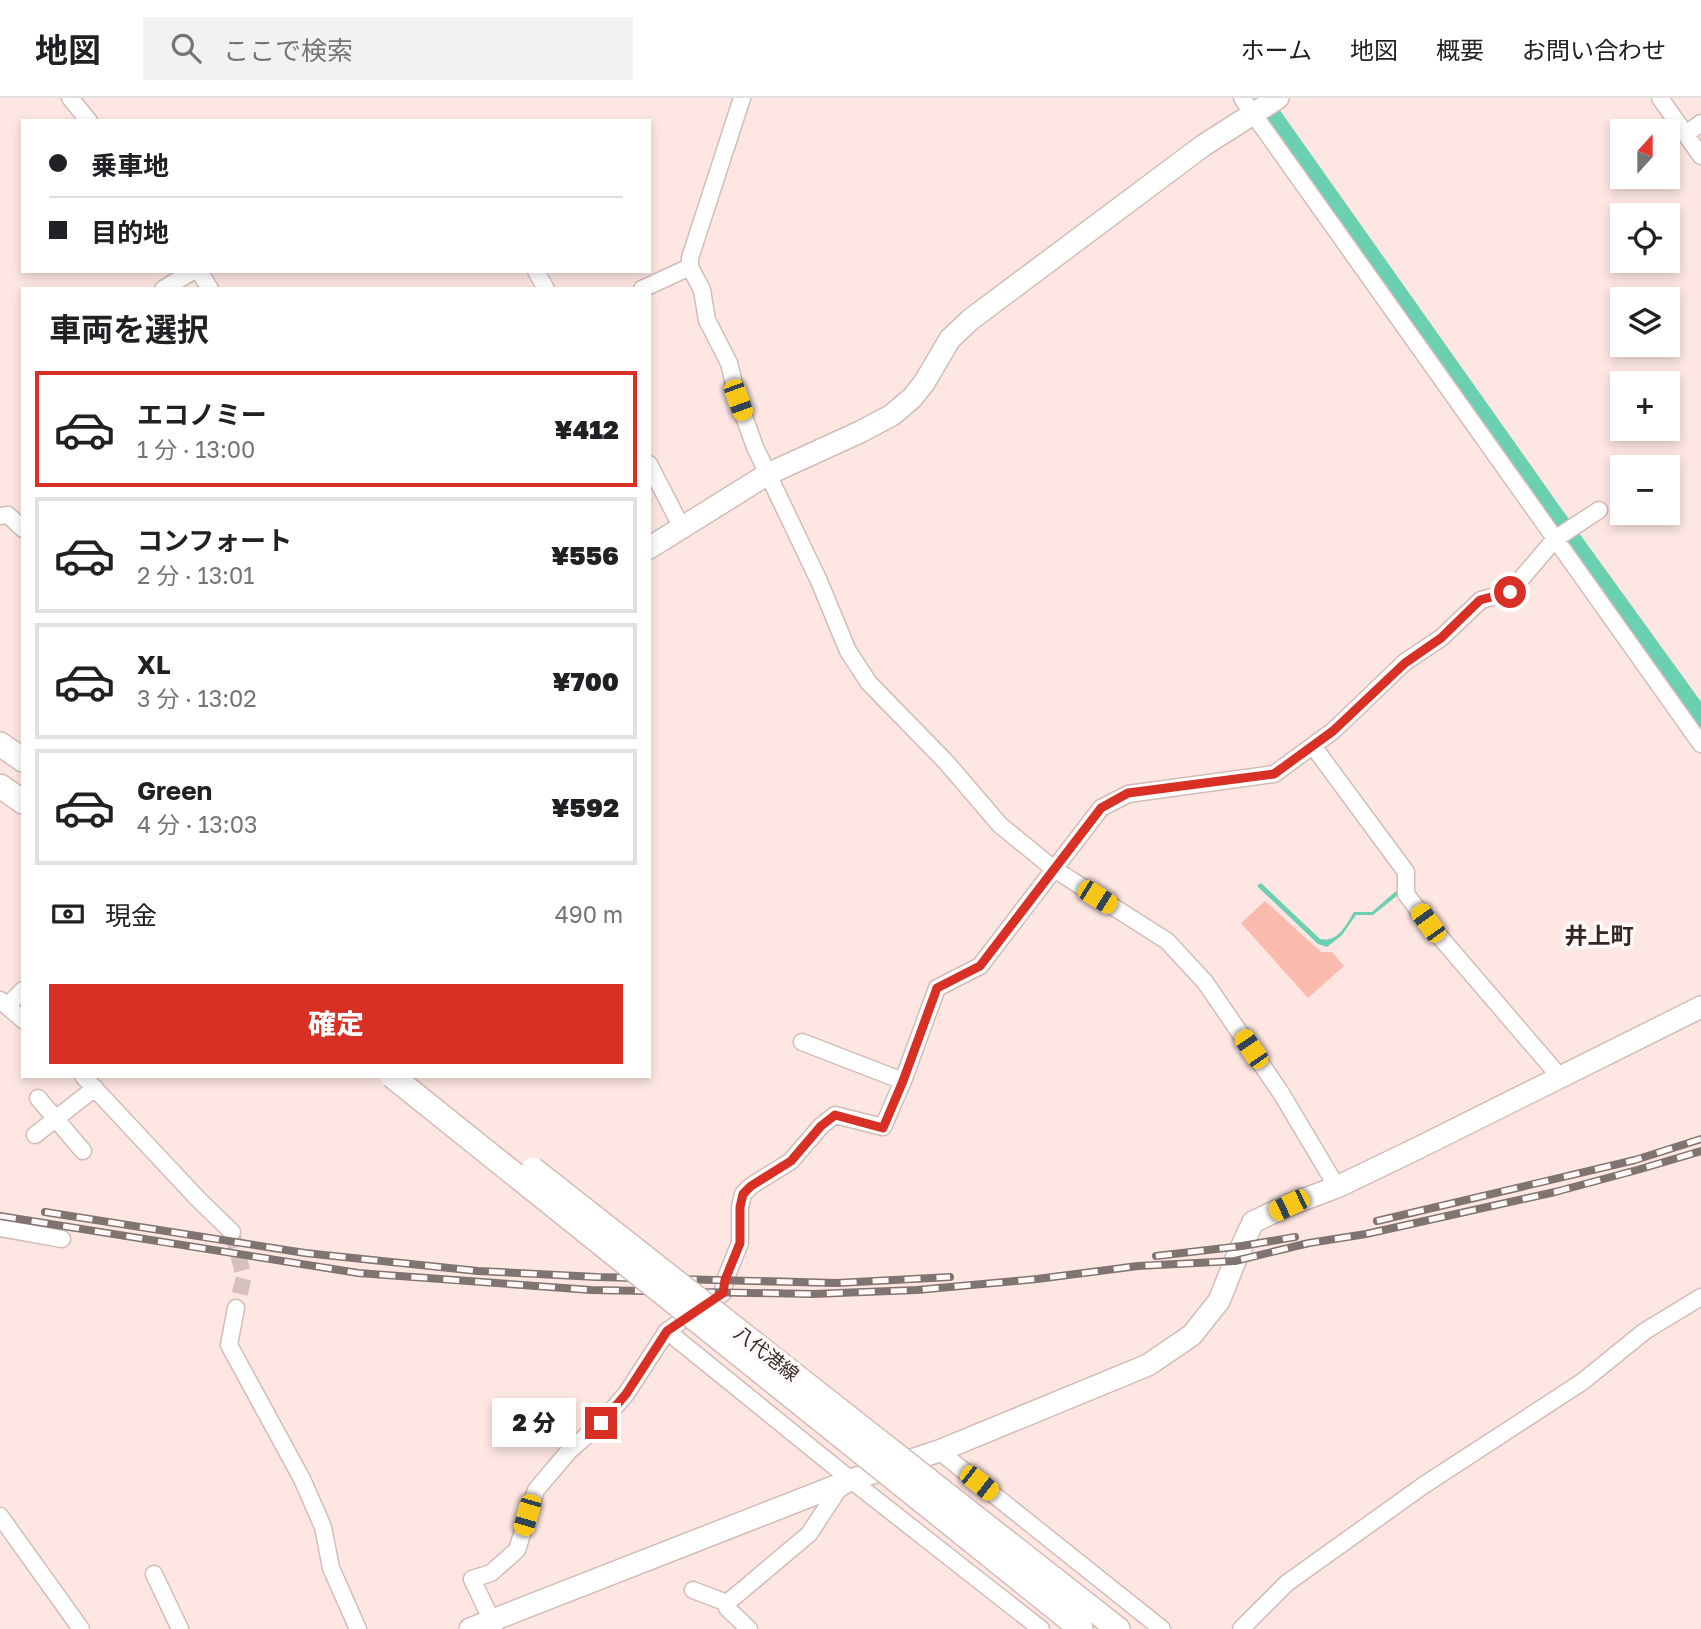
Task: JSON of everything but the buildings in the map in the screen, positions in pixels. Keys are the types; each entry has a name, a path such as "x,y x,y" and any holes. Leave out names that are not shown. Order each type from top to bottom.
{"main road":[{"path":"0,744 21,759"},
{"name":"八代港線","path":"395,1078 980,1535 1118,1629"},
{"name":"八代港線","path":"417,1078 980,1535 1081,1629"}],"street":[{"path":"70,98 87,119"},
{"path":"742,98 690,258 691,267 702,290 707,320 729,363 738,400 755,447 819,581 848,651 869,683 946,762 1000,825 1054,869 1167,941 1205,982 1281,1093 1337,1187"},
{"path":"651,547 768,474 892,415 912,398 950,339 970,320 1204,145 1248,106 1278,98"},
{"path":"1660,98 1701,156"},
{"path":"1248,106 1701,744"},
{"path":"1686,134 1701,123"},
{"path":"646,281 691,267"},
{"path":"166,287 190,273"},
{"path":"651,468 682,528"},
{"path":"493,1625 472,1579 491,1573 517,1550 536,1490 569,1451 601,1423 626,1394 667,1331 723,1293 725,1280 740,1243 740,1207 743,1194 791,1161 821,1126 835,1115 883,1128 937,988 980,966 1101,808 1128,793 1274,774 1333,731 1405,663 1441,638 1480,600 1510,592 1555,539 1600,510"},
{"path":"0,516 8,515 21,527"},
{"path":"1312,746 1406,872 1406,894 1560,1077"},
{"path":"21,991 3,1003 21,1018"},
{"path":"470,1629 493,1625 851,1480 939,1451 1148,1365 1192,1335 1219,1301 1253,1222 1337,1187 1701,1007"},
{"path":"802,1042 903,1081"},
{"path":"35,1135 89,1082 232,1232"},
{"path":"38,1098 83,1151"},
{"path":"0,1228 62,1239"},
{"path":"1241,1629 1287,1583 1424,1485 1583,1382 1645,1331 1701,1297"},
{"path":"236,1308 229,1345 302,1479 323,1527 331,1568 358,1629"},
{"path":"667,1331 1041,1629"},
{"path":"939,1451 1162,1629"},
{"path":"727,1603 809,1534 838,1490 851,1480"},
{"path":"0,1516 81,1629"},
{"path":"154,1574 180,1629"},
{"path":"693,1590 727,1603"},
{"path":"727,1603 727,1608 748,1629"}],"shaded area":[{"path":"1261,883 1320,939 1326,940 1337,936 1354,912 1372,912 1396,891 1398,895 1373,915 1356,915 1342,935 1327,947 1318,944 1257,886"},
{"path":"1265,901 1321,952 1332,952 1344,966 1308,998 1241,923"}],"waterway":[{"path":"1273,117 1701,718"}],"tunnel":[{"path":"232,1232 244,1277 236,1308"}],"railway":[{"path":"1377,1221 1635,1160 1701,1139"},
{"path":"0,1216 358,1273 591,1290 812,1294 917,1290 1138,1266 1235,1261 1555,1192 1701,1151"},
{"path":"45,1212 305,1253 478,1271 837,1283 950,1277"},
{"path":"1156,1256 1295,1237"}],"district":[{"name":"井上町","path":"1599,935"}],"route":[{"path":"601,1423 626,1394 667,1331 723,1293 725,1280 740,1243 740,1207 743,1194 791,1161 821,1126 835,1115 883,1128 937,988 980,966 1101,808 1128,793 1274,774 1333,731 1405,663 1441,638 1480,600 1510,592"}]}
